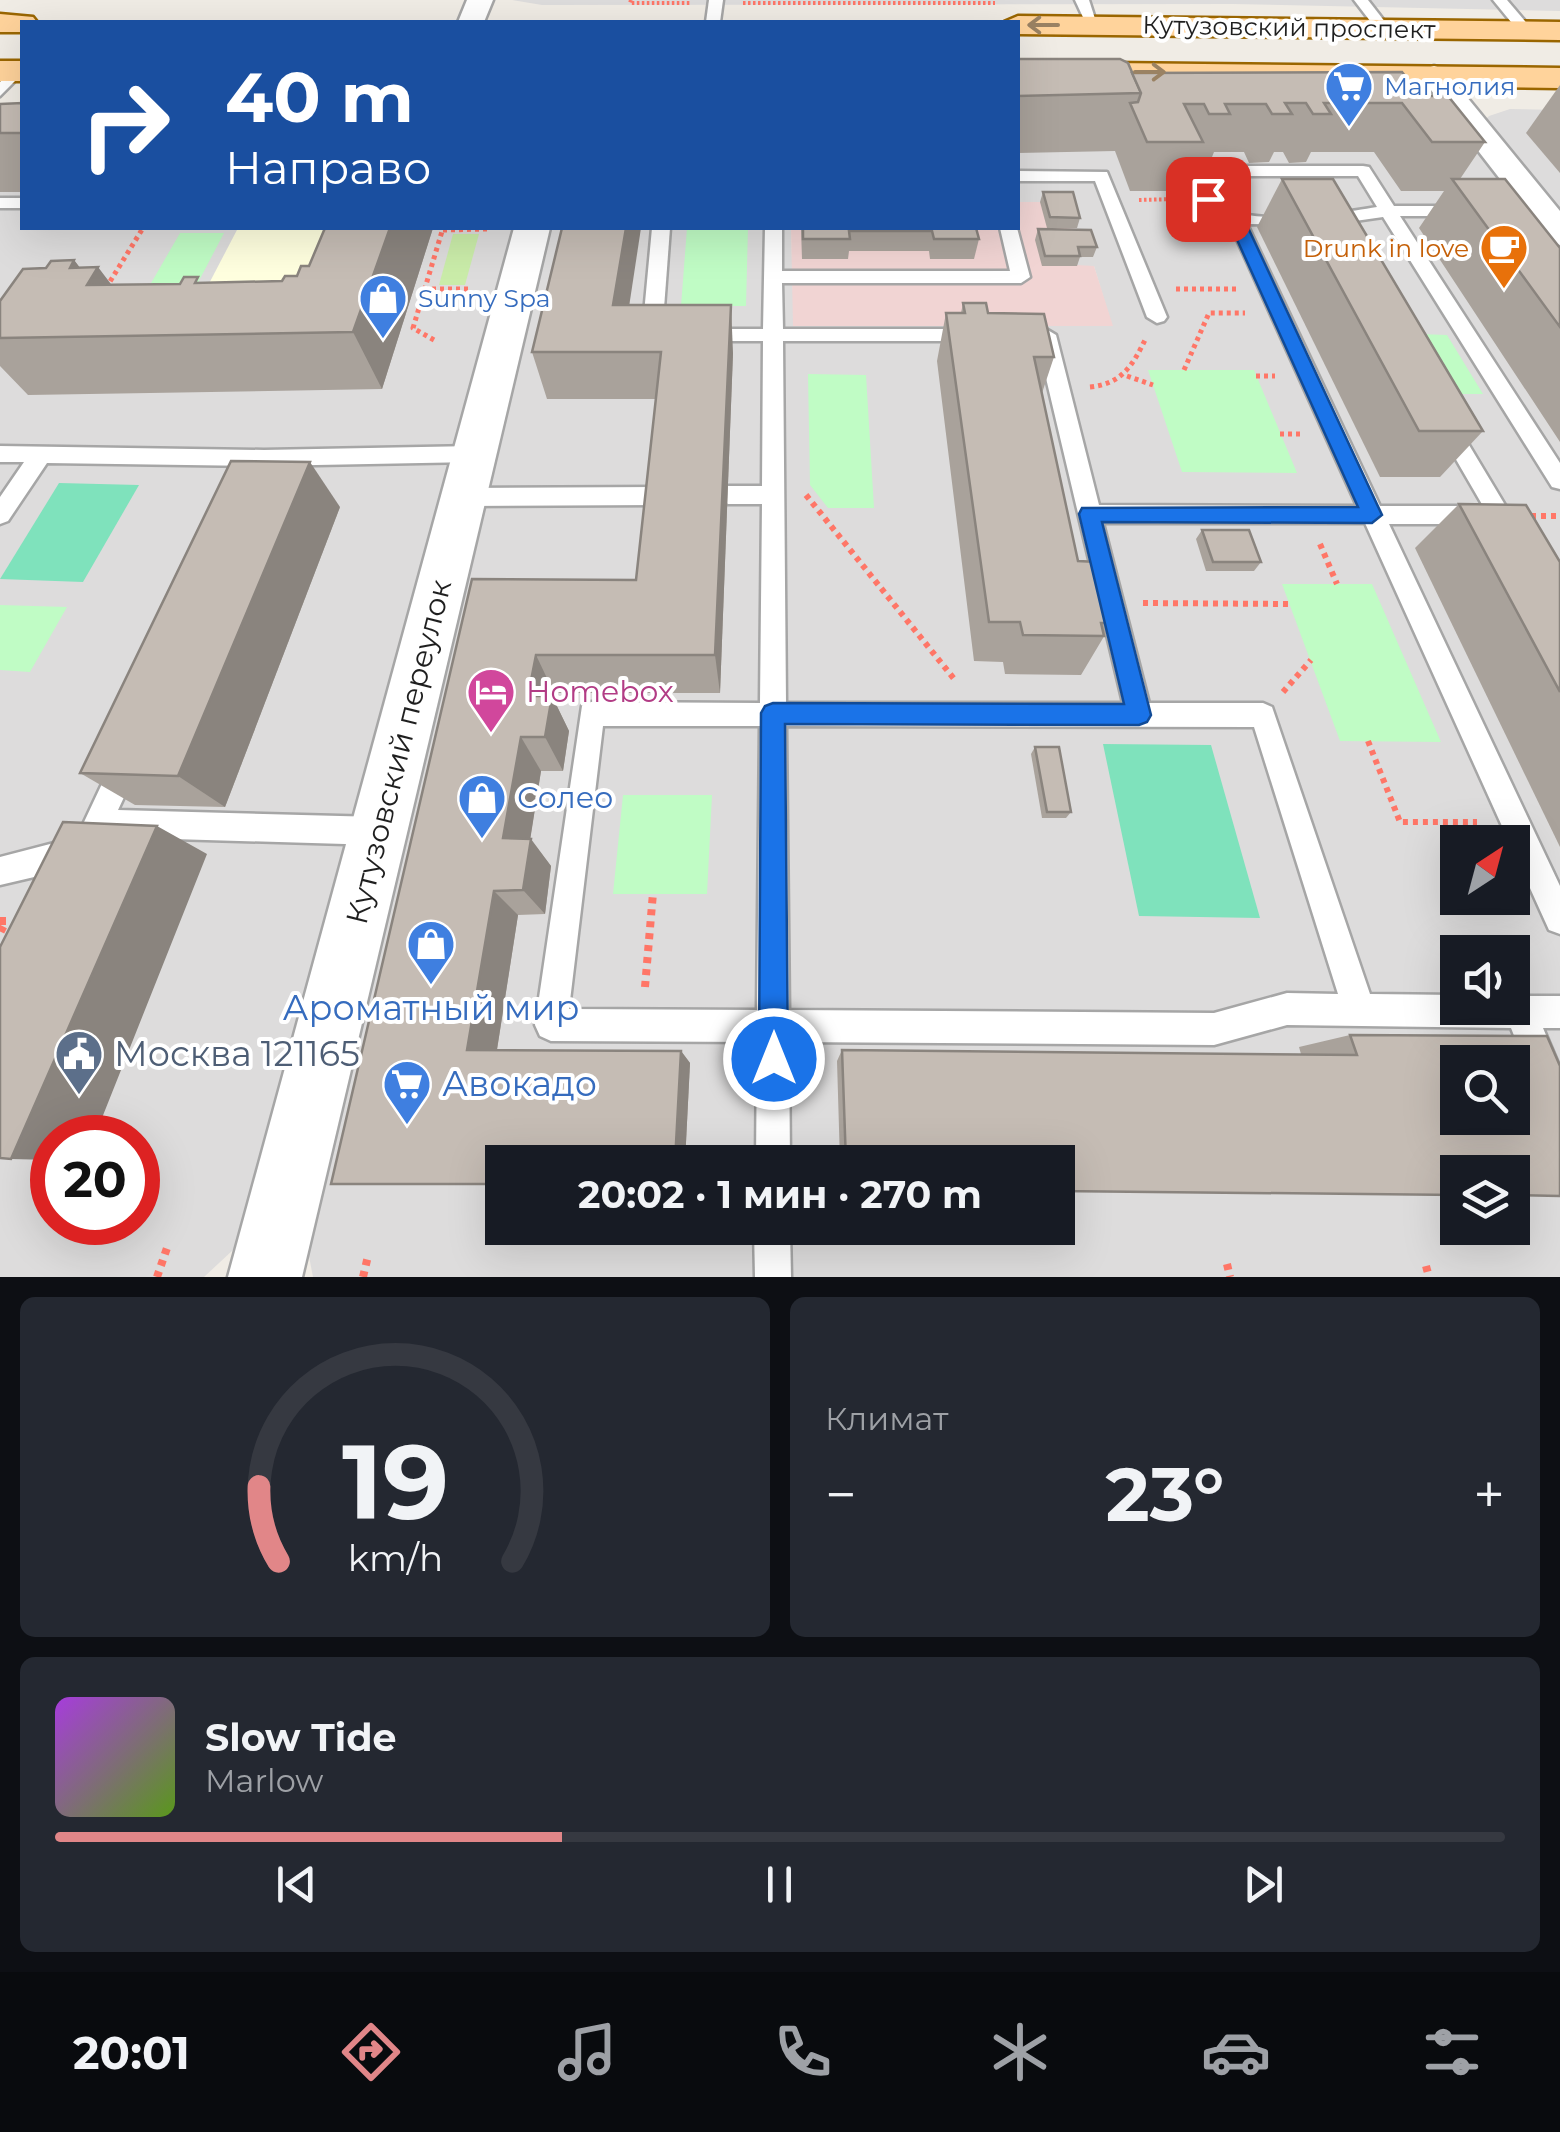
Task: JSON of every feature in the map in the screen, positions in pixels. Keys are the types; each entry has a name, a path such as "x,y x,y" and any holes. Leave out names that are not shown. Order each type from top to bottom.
{"main road":[{"name":"Кутузовский проспект","path":"1010,14 1087,13 1560,31"},
{"name":"Кутузовский проспект","path":"1020,72 1560,78"}],"street":[{"path":"1434,75 1546,217"},
{"name":"Кутузовский переулок","path":"265,1277 469,476 509,230"}],"lane":[{"path":"1361,0 1382,27"},
{"path":"1500,0 1525,30"},
{"path":"1491,211 1388,211 1332,228 1236,219 1208,199 1194,171 1363,170 1388,211 1560,481"},
{"path":"1020,176 1101,176 1156,318"},
{"path":"1236,219 1560,919"},
{"path":"661,230 650,335 988,335"},
{"path":"773,1145 774,230"},
{"path":"774,277 1021,276 1010,230"},
{"path":"1026,335 1046,335 1139,715"},
{"path":"1090,514 1500,516 1433,400"},
{"path":"0,454 264,458 658,496"},
{"path":"0,515 41,454"},
{"path":"249,492 264,458"},
{"path":"728,495 776,494"},
{"path":"1359,1010 1263,716 591,714 551,1025 1214,1030 1287,1009 1359,1010 1440,1011"},
{"path":"70,882 138,736"},
{"path":"0,871 92,836 378,832"},
{"path":"1530,1012 1560,1012"},
{"path":"1526,1025 1560,1109"},
{"path":"772,1245 773,1277"}],"path":[{"path":"631,0 630,4 955,2 1010,14"},
{"path":"1110,200 1208,199"},
{"path":"102,294 142,230"},
{"path":"434,340 413,328 443,230"},
{"path":"424,290 471,289"},
{"path":"1145,289 1268,290"},
{"path":"1184,370 1209,313 1279,314"},
{"path":"1058,387 1104,387 1128,376 1156,318"},
{"path":"1128,376 1153,385"},
{"path":"776,494 806,494 982,714"},
{"path":"1112,602 1290,604"},
{"path":"1368,740 1400,822 1515,823"},
{"path":"642,1024 653,894"},
{"path":"0,920 6,921 0,933"},
{"path":"157,1277 167,1248"},
{"path":"363,1277 368,1256"},
{"path":"1227,1264 1230,1277"}],"shaded area":[{"path":"512,0 1560,0 1560,11 1233,4 542,5"},
{"path":"1020,102 1463,132 1560,257 1560,1277 313,1277 306,1241 550,230 791,230 794,326 1112,326 1094,266 1077,266 1066,228 1070,203 1020,202"},
{"path":"0,104 20,104 20,230 516,230 250,1212 233,1250 204,1277 0,1277"},
{"path":"1510,109 1560,110 1560,216 1488,128 1485,120 1489,116"},
{"path":"1020,202 1070,202 1077,228 1066,229 1077,265 1094,266 1113,326 793,326 791,230 1020,230"},
{"path":"237,230 333,230 306,296 202,297"}],"green space":[{"path":"687,230 748,230 746,306 681,306"},
{"path":"180,233 224,233 191,296 143,297"},
{"path":"453,234 479,234 465,285 439,285"},
{"path":"1419,334 1447,335 1483,394 1454,394"},
{"path":"1148,370 1254,370 1297,473 1182,472"},
{"path":"808,374 866,375 874,508 828,508 810,485"},
{"path":"59,483 139,485 83,582 0,579"},
{"path":"1282,584 1372,584 1441,742 1340,741"},
{"path":"0,605 67,607 30,672 0,670"},
{"path":"1103,744 1211,745 1260,918 1139,916"},
{"path":"623,795 712,795 707,894 613,894"}],"building":[{"path":"1020,59 1120,59 1128,63 1141,93 1020,96"},
{"path":"1402,72 1421,96 1448,96 1485,142 1432,142 1402,103 1324,103 1331,114 1313,114 1306,103 1285,103 1292,114 1272,114 1266,104 1225,104 1230,114 1209,114 1204,104 1184,104 1203,142 1147,142 1130,103 1138,102 1141,93 1132,73"},
{"path":"20,103 20,133 0,133 0,104"},
{"path":"1282,179 1333,179 1483,431 1419,431"},
{"path":"1452,179 1505,179 1560,248 1560,327"},
{"path":"1043,192 1073,192 1080,218 1050,217"},
{"path":"1038,229 1091,230 1097,247 1078,247 1080,256 1045,256"},
{"path":"324,230 389,230 353,332 0,338 0,301 23,269 46,268 51,261 74,260 70,268 98,267 87,285 180,284 184,277 198,277 195,283 282,281 285,276 297,276 301,266 309,266"},
{"path":"562,230 626,230 613,305 731,305 715,655 536,655 528,696 552,696 545,737 521,737 503,838 531,839 523,890 494,891 467,1050 681,1051 676,1145 485,1145 485,1184 331,1184 472,579 636,580 661,352 532,352"},
{"path":"803,230 977,230 979,239 934,239 932,231 849,231 850,239 803,239"},
{"path":"963,303 986,303 988,313 1044,314 1054,357 1034,357 1078,561 1098,562 1112,623 1101,623 1104,636 1023,635 1020,622 989,622 946,313 965,313"},
{"path":"231,461 310,462 178,776 80,773"},
{"path":"1459,504 1526,505 1560,562 1560,692"},
{"path":"1202,530 1249,530 1261,562 1213,562"},
{"path":"1035,747 1059,747 1071,812 1047,812"},
{"path":"63,822 157,826 11,1159 0,1158 0,947"},
{"path":"1350,1035 1547,1036 1560,1066 1560,1196 1530,1195 1530,1155 1440,1155 1440,1195 1075,1191 1075,1145 845,1145 842,1050 1357,1055"}],"place":[{"name":"Магнолия","path":"1349,128"},
{"name":"Drunk in love","path":"1504,290"},
{"name":"Sunny Spa","path":"383,340"},
{"name":"Homebox","path":"491,734"},
{"name":"Солео","path":"482,840"},
{"name":"Ароматный мир","path":"431,986"},
{"name":"Москва 121165","path":"79,1096"},
{"name":"Авокадо","path":"407,1126"}],"route":[{"path":"774,1059 773,713 1139,715 1090,514 1372,515 1236,219 1208,199"}]}
